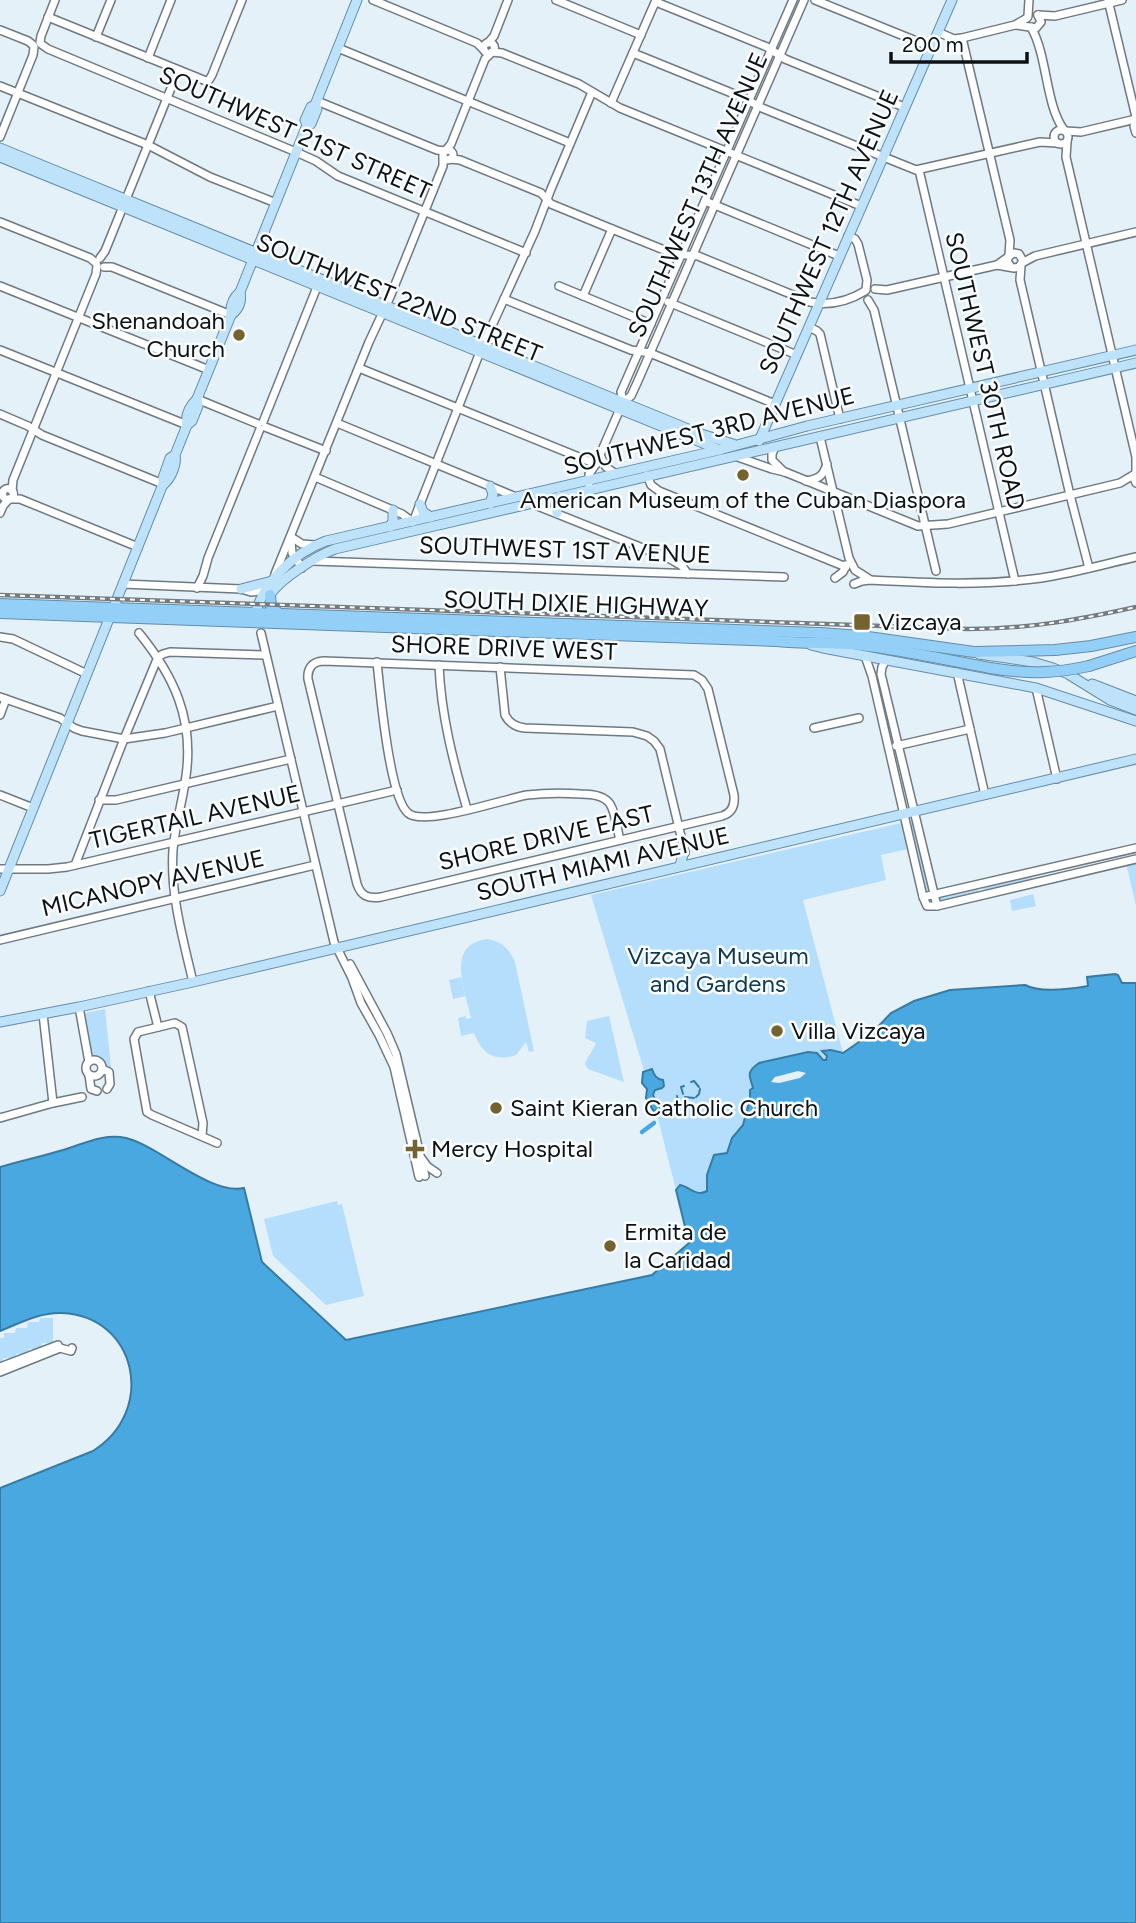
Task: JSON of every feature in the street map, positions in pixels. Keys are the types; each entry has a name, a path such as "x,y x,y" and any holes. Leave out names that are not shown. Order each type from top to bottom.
{"highway":[{"path":"271,587 271,607 280,614"},
{"name":"SOUTH DIXIE HIGHWAY","path":"0,604 258,621 809,644"},
{"name":"SOUTH DIXIE HIGHWAY","path":"0,613 112,613"},
{"name":"SOUTH DIXIE HIGHWAY","path":"258,621 280,614 840,634 974,652"},
{"path":"974,652 1067,649 1136,637"},
{"path":"809,644 824,642 863,646 990,668 1040,673 1089,666 1136,651"}],"main road":[{"path":"0,891 5,869 33,808 163,484 170,458 175,454 187,425 186,419 197,399 231,315 230,309 235,296 240,292 307,125 305,120 316,103 357,0"},
{"name":"SOUTHWEST 12TH AVENUE","path":"759,440 951,0"},
{"name":"SOUTHWEST 22ND STREET","path":"0,148 125,203"},
{"name":"SOUTHWEST 22ND STREET","path":"0,157 255,255 622,406 738,445"},
{"name":"SOUTHWEST 3RD AVENUE","path":"271,587 296,558 315,545 347,546 414,526 531,503 600,482 646,472 689,457 1136,350"},
{"name":"SOUTHWEST 3RD AVENUE","path":"600,482 616,474 659,473 1136,363"},
{"name":"SOUTHWEST 22ND STREET","path":"622,406 691,439 734,455"},
{"path":"770,416 772,426 782,434"},
{"path":"820,436 828,422"},
{"path":"689,457 693,449 691,439"},
{"path":"746,454 759,440"},
{"name":"SOUTHWEST 3RD AVENUE","path":"271,587 333,544 390,527 414,526 431,517 517,497 589,485"},
{"path":"490,486 493,495 490,504"},
{"path":"557,513 556,505 560,496"},
{"path":"420,504 424,512 431,517"},
{"path":"390,527 393,510"},
{"path":"241,589 271,587"},
{"path":"260,602 271,587"},
{"path":"258,621 271,587"},
{"path":"251,592 257,595 260,602 258,621"},
{"name":"SOUTH DIXIE HIGHWAY","path":"809,644 823,649 1036,688 1136,721"},
{"name":"SOUTH DIXIE HIGHWAY","path":"974,652 982,656 1039,663 1071,676 1102,696 1136,710"},
{"path":"1071,676 1136,701"},
{"name":"SOUTH MIAMI AVENUE","path":"0,1022 193,982 1136,759"},
{"path":"684,851 684,865"}],"street":[{"path":"0,137 55,0"},
{"path":"96,37 111,0"},
{"path":"148,58 171,0"},
{"path":"48,17 204,81 209,80 242,0"},
{"path":"373,0 579,84 611,103 861,206"},
{"path":"123,583 241,589 251,592 271,587 508,0"},
{"path":"556,0 641,35"},
{"name":"SOUTHWEST 13TH AVENUE","path":"622,406 621,392 793,0"},
{"name":"SOUTHWEST 13TH AVENUE","path":"589,485 589,474 622,406 631,396 804,0"},
{"path":"815,0 931,47"},
{"path":"1029,0 1039,20 1038,41"},
{"path":"1029,0 1029,22 1038,41 1060,132"},
{"path":"1029,22 1034,28 1039,20 1122,0"},
{"path":"611,103 656,1 904,107"},
{"path":"1109,1 1136,119 1136,133"},
{"path":"1029,22 1032,14 1039,20"},
{"path":"938,32 962,38 1029,22"},
{"name":"SOUTHWEST 21ST STREET","path":"0,30 167,97 316,161 338,176 526,253"},
{"path":"962,38 1010,240 1008,263 1016,266"},
{"path":"338,48 570,143"},
{"path":"633,53 919,170 1040,142 1060,132 1081,132 1136,119"},
{"path":"138,547 20,499 5,496 178,71"},
{"path":"0,86 148,145 218,180 276,203"},
{"path":"315,477 393,510 414,526 457,408 498,310 526,253 592,92"},
{"path":"316,103 541,193 551,204 674,254 693,255 818,303 830,304 997,265 1016,266 1035,256 1136,232"},
{"path":"1060,132 1069,135 1066,157"},
{"path":"925,527 948,524 1120,483 1136,483 1136,457 1066,157 1054,138 1060,132"},
{"path":"1040,142 1063,144 1081,132"},
{"name":"SOUTHWEST 30TH ROAD","path":"919,170 1014,581"},
{"path":"705,201 839,256"},
{"path":"0,222 231,315"},
{"path":"583,296 612,229"},
{"path":"848,236 858,243 871,294 936,571 930,583"},
{"path":"1010,240 1022,257 1016,266 1089,568"},
{"path":"997,265 1012,253 1035,256"},
{"path":"197,588 319,282"},
{"path":"0,286 209,370"},
{"path":"559,286 651,324"},
{"path":"505,299 631,350 650,353 775,404"},
{"path":"662,300 797,355"},
{"path":"809,327 820,334 840,419"},
{"path":"0,350 187,425"},
{"path":"359,368 596,464 600,482"},
{"path":"197,399 326,451"},
{"path":"0,414 42,435 163,484"},
{"path":"337,423 670,559 688,574"},
{"path":"820,436 849,563 835,578"},
{"path":"775,447 772,460 785,472"},
{"path":"600,454 606,467 616,474"},
{"name":"SOUTHWEST 22ND STREET","path":"734,455 925,527"},
{"path":"806,481 821,477 827,464"},
{"path":"646,472 651,485 659,491 849,563 859,574 870,580"},
{"path":"659,473 656,484 659,491"},
{"path":"1120,483 1135,473"},
{"path":"839,512 843,505 856,501"},
{"path":"291,537 302,544 315,545"},
{"path":"291,537 292,550 302,568"},
{"path":"333,544 339,558 344,561 348,555 347,546"},
{"path":"854,584 870,580 948,584 1014,581 1057,576 1136,557"},
{"name":"SOUTHWEST 1ST AVENUE","path":"312,561 784,578"},
{"path":"936,571 951,583"},
{"path":"258,621 337,947 383,1035 406,1106 422,1177"},
{"path":"139,633 158,657 175,690 187,727 185,784 174,842 173,866 176,898 193,982"},
{"path":"0,637 11,638 87,674"},
{"path":"75,865 158,657 170,652 265,654"},
{"path":"865,656 889,747 937,906"},
{"path":"886,660 881,674 898,745 923,897 927,906 937,906 1136,859"},
{"name":"SHORE DRIVE WEST","path":"338,803 308,679 310,669 314,663 320,661 686,674 700,678 708,689 734,795 733,808"},
{"path":"377,662 384,730 397,790 404,809 413,817 435,817 539,794 593,795 610,804 620,840"},
{"path":"439,665 445,727 467,809"},
{"path":"500,667 505,715 516,725 633,732 643,734 654,741 663,759 684,851"},
{"path":"957,672 985,796"},
{"path":"1036,688 1057,779"},
{"path":"0,715 3,698 60,718 82,731 124,740 278,706"},
{"path":"814,728 859,718"},
{"path":"889,747 970,729"},
{"path":"99,800 112,801 291,759"},
{"name":"TIGERTAIL AVENUE","path":"5,869 48,869 75,865 397,790"},
{"path":"0,795 33,808"},
{"name":"SHORE DRIVE EAST","path":"338,803 357,884 360,892 372,898 726,815 733,808"},
{"path":"923,897 1136,848"},
{"name":"MICANOPY AVENUE","path":"0,940 315,865"},
{"path":"1033,872 1035,883"},
{"path":"980,884 982,895"},
{"path":"149,991 158,1027"},
{"path":"79,1007 89,1062 85,1068 91,1089 97,1091"},
{"path":"43,1014 53,1102"},
{"path":"202,1136 203,1126 182,1027 175,1023 139,1031 134,1039 148,1113 217,1143"},
{"path":"89,1062 97,1061 102,1069 109,1072 110,1084 107,1089"},
{"path":"89,1075 97,1076 102,1069"},
{"path":"0,1118 53,1102 82,1097"},
{"path":"418,1155 437,1173"},
{"path":"60,1345 72,1348 71,1352 60,1348 0,1370 48,1347 60,1345"}],"green space":[{"path":"912,822 930,891 926,894 909,825"},
{"name":"Vizcaya Museum and Gardens","path":"901,823 908,849 881,855 886,880 803,900 843,1053 823,1051 828,1059 824,1061 812,1052 806,1052 761,1063 753,1068 749,1078 753,1088 750,1090 743,1125 735,1133 727,1154 714,1156 707,1175 707,1191 696,1192 680,1185 676,1190 655,1107 591,895"},
{"path":"1136,861 1136,906 1126,863"},
{"path":"1030,875 1032,881 985,891 983,889 984,886"},
{"path":"976,888 977,894 943,902 938,899 939,896"},
{"path":"1033,894 1036,906 1012,911 1010,900"},
{"path":"487,939 504,946 515,962 534,1051 529,1052 526,1042 516,1055 495,1057 485,1051 474,1033 461,1036 458,1018 471,1018 462,982 462,959 466,950 474,943"},
{"path":"461,977 465,996 453,999 449,980"},
{"path":"105,1009 111,1067 106,1067 101,1059 90,1054 84,1017 85,1013"},
{"path":"609,1016 624,1082 588,1069 585,1064 596,1043 585,1038 587,1021"},
{"path":"337,1201 338,1205 342,1204 364,1296 326,1305 273,1256 264,1219"},
{"path":"40,1318 53,1318 53,1343 42,1343 41,1349 29,1349 29,1354 3,1358 3,1363 0,1363 0,1338 4,1338 4,1333 15,1333 16,1328 27,1328 28,1322 39,1322"}],"water":[{"path":"1115,974 1122,983 1136,983 1136,1923 0,1923 0,1488 93,1451 113,1434 126,1413 131,1391 130,1368 122,1347 107,1330 87,1318 62,1313 46,1314 0,1331 0,1167 94,1140 118,1137 139,1142 216,1185 244,1188 262,1262 346,1340 652,1275 689,1243 676,1190 680,1185 696,1192 707,1191 707,1175 714,1155 727,1153 732,1138 743,1125 750,1090 753,1088 750,1072 759,1063 808,1052 817,1053 826,1060 827,1056 822,1051 843,1053 872,1033 891,1013 914,1001 950,990 1025,985 1047,990 1065,989 1088,986 1087,977"},
{"path":"652,1069 659,1079 663,1080 664,1086 655,1090 653,1095 659,1108 654,1112 646,1098 647,1089 642,1083 643,1072"}],"pier":[{"path":"798,1071 806,1073 800,1078 771,1082 775,1077"}],"waterway":[{"path":"691,1082 694,1081 699,1087"},
{"path":"683,1094 681,1087 684,1086"},
{"path":"696,1097 700,1089"},
{"path":"677,1096 678,1102"},
{"path":"685,1097 694,1098"},
{"path":"668,1110 678,1102"},
{"path":"642,1132 654,1123"}],"railway":[{"path":"0,595 968,629 1053,623 1136,607"}],"place":[{"name":"Shenandoah Church","path":"239,335"},
{"name":"American Museum of the Cuban Diaspora","path":"743,475"},
{"name":"Vizcaya","path":"862,622"},
{"name":"Villa Vizcaya","path":"777,1031"},
{"name":"Saint Kieran Catholic Church","path":"496,1108"},
{"name":"Mercy Hospital","path":"415,1149"},
{"name":"Ermita de la Caridad","path":"610,1246"}]}
